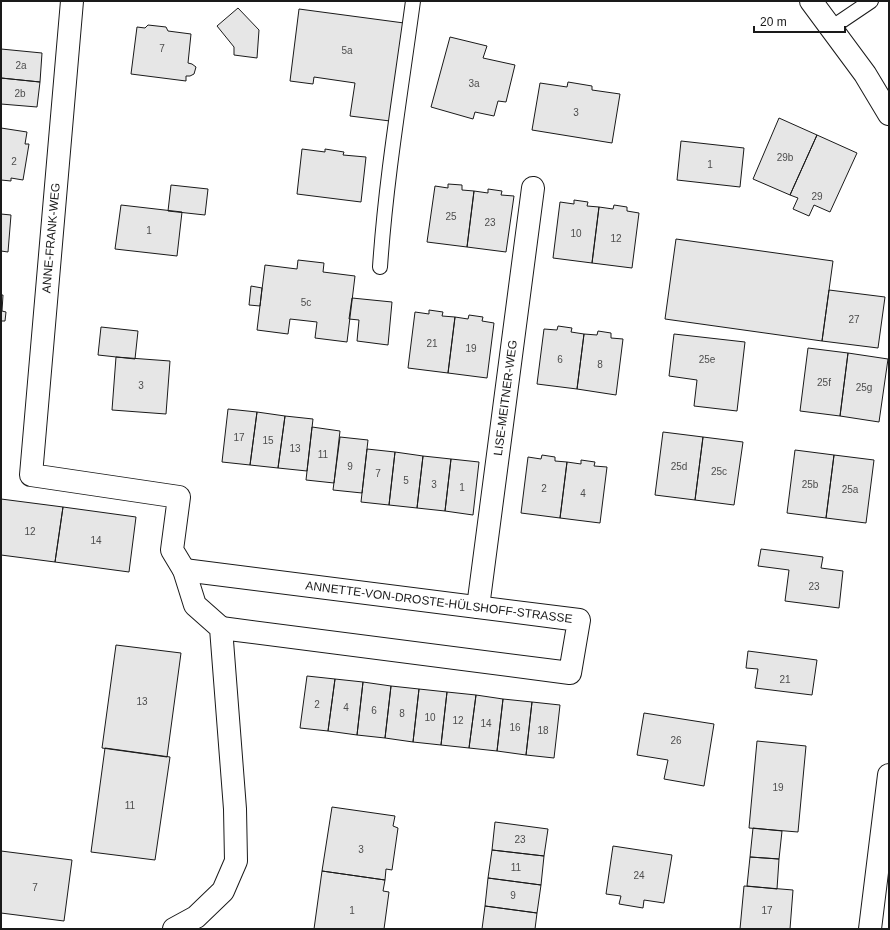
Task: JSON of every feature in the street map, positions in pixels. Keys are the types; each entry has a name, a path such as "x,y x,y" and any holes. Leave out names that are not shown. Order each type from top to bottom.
{"street":[{"name":"ANNE-FRANK-WEG","path":"72,1 31,475 179,497 172,550 184,570"},
{"path":"811,1 866,74 889,114"},
{"name":"LISE-MEITNER-WEG","path":"478,607 533,188"},
{"path":"174,929 201,923 223,891 236,861 235,809 221,628 196,605 184,570"},
{"name":"ANNETTE-VON-DROSTE-HÜLSHOFF-STRASSE","path":"184,570 578,620 570,673 221,628"},
{"path":"870,929 889,775"}],"lane":[{"path":"380,267 383,227 394,138 413,1"},
{"path":"831,28 871,1"}],"building":[{"path":"238,8 259,30 257,58 234,55 234,47 217,26"},
{"path":"299,9 404,23 390,121 350,116 355,83 314,77 313,84 290,81"},
{"path":"148,25 166,27 168,31 191,34 188,63 196,67 194,74 186,76 186,81 131,74 137,27 145,28"},
{"path":"450,37 487,46 483,58 515,65 506,102 498,101 494,116 475,112 473,119 431,107"},
{"path":"1,49 42,53 40,82 1,78"},
{"path":"1,78 40,82 37,107 1,104"},
{"path":"568,82 592,86 592,90 620,94 612,143 532,130 540,83 567,87"},
{"path":"779,118 817,135 790,195 753,179"},
{"path":"1,128 27,132 25,144 29,144 23,180 11,178 11,181 1,180"},
{"path":"817,135 857,153 830,212 814,205 809,216 793,209 798,198 790,195"},
{"path":"681,141 744,148 740,187 677,180"},
{"path":"302,149 325,152 325,149 344,152 343,155 366,157 361,202 297,194"},
{"path":"448,184 462,185 462,190 474,191 467,247 427,242 435,186 448,188"},
{"path":"171,185 208,189 205,215 168,211"},
{"path":"488,189 502,191 501,195 514,196 506,252 467,247 474,191 488,193"},
{"path":"574,200 588,202 587,206 599,207 592,263 553,258 560,202 574,204"},
{"path":"121,205 182,212 177,256 115,249"},
{"path":"614,205 627,207 627,211 639,213 632,268 592,263 599,207 613,209"},
{"path":"1,214 11,215 8,252 1,251"},
{"path":"676,239 833,261 822,341 665,319"},
{"path":"298,260 324,263 323,272 355,276 347,342 315,338 317,322 290,319 288,334 257,330 265,265 297,269"},
{"path":"251,286 262,288 260,306 249,305"},
{"path":"829,290 885,297 878,348 822,341"},
{"path":"1,295 3,295 2,311 6,312 5,321 1,321"},
{"path":"352,298 392,302 388,345 357,341 359,320 349,319"},
{"path":"429,310 443,312 442,316 455,317 448,373 408,368 415,312 429,314"},
{"path":"469,315 483,317 482,321 494,323 487,378 448,373 455,317 468,319"},
{"path":"558,326 572,328 571,332 584,334 577,389 537,384 544,329 557,330"},
{"path":"101,327 138,331 135,359 98,355"},
{"path":"598,331 611,333 611,338 623,339 616,395 577,389 584,334 597,335"},
{"path":"674,334 745,342 737,411 694,406 697,380 669,376"},
{"path":"808,348 848,353 840,416 800,411"},
{"path":"848,353 888,359 879,422 840,416"},
{"path":"116,357 170,361 166,414 112,410"},
{"path":"228,409 257,412 250,465 222,462"},
{"path":"257,412 285,416 278,468 250,465"},
{"path":"285,416 313,419 307,471 278,468"},
{"path":"312,427 340,431 334,483 306,480"},
{"path":"663,432 703,437 695,500 655,495"},
{"path":"340,437 368,440 362,493 333,490"},
{"path":"703,437 743,442 734,505 695,500"},
{"path":"367,449 395,452 389,505 361,502"},
{"path":"795,450 834,455 826,518 787,513"},
{"path":"395,452 423,456 417,508 389,505"},
{"path":"542,455 555,457 555,461 567,462 560,518 521,513 528,457 541,459"},
{"path":"834,455 874,460 866,523 826,518"},
{"path":"423,456 451,459 445,511 417,508"},
{"path":"451,459 479,462 473,515 445,511"},
{"path":"581,460 595,462 594,466 607,467 600,523 560,518 567,462 581,464"},
{"path":"1,499 63,507 55,562 1,555"},
{"path":"63,507 136,517 129,572 55,562"},
{"path":"761,549 823,557 821,568 843,571 839,608 785,601 789,570 758,566"},
{"path":"116,645 181,653 167,757 102,748"},
{"path":"748,651 817,660 812,695 755,688 758,669 746,668"},
{"path":"307,676 335,679 328,731 300,728"},
{"path":"335,679 363,682 357,735 328,731"},
{"path":"363,682 391,686 385,738 357,735"},
{"path":"391,686 419,689 413,742 385,738"},
{"path":"419,689 447,692 441,745 413,742"},
{"path":"447,692 476,695 469,748 441,745"},
{"path":"476,695 503,699 497,751 469,748"},
{"path":"503,699 532,702 526,755 497,751"},
{"path":"532,702 560,705 554,758 526,755"},
{"path":"644,713 714,724 704,786 664,779 668,760 637,755"},
{"path":"757,741 806,746 798,832 749,828"},
{"path":"105,748 170,757 155,860 91,852"},
{"path":"332,807 395,816 393,826 398,828 392,870 386,869 385,880 322,871"},
{"path":"495,822 548,829 544,856 492,850"},
{"path":"753,828 782,831 779,859 750,857"},
{"path":"613,846 672,855 664,903 644,900 643,908 619,904 621,896 606,894"},
{"path":"492,850 544,856 541,885 488,878"},
{"path":"1,851 72,860 64,921 1,913"},
{"path":"750,857 779,859 777,889 747,886"},
{"path":"322,871 385,880 383,891 389,892 384,929 314,929"},
{"path":"488,878 541,885 537,913 485,906"},
{"path":"744,886 793,890 790,929 740,929"},
{"path":"485,906 537,913 535,929 482,929"}]}
